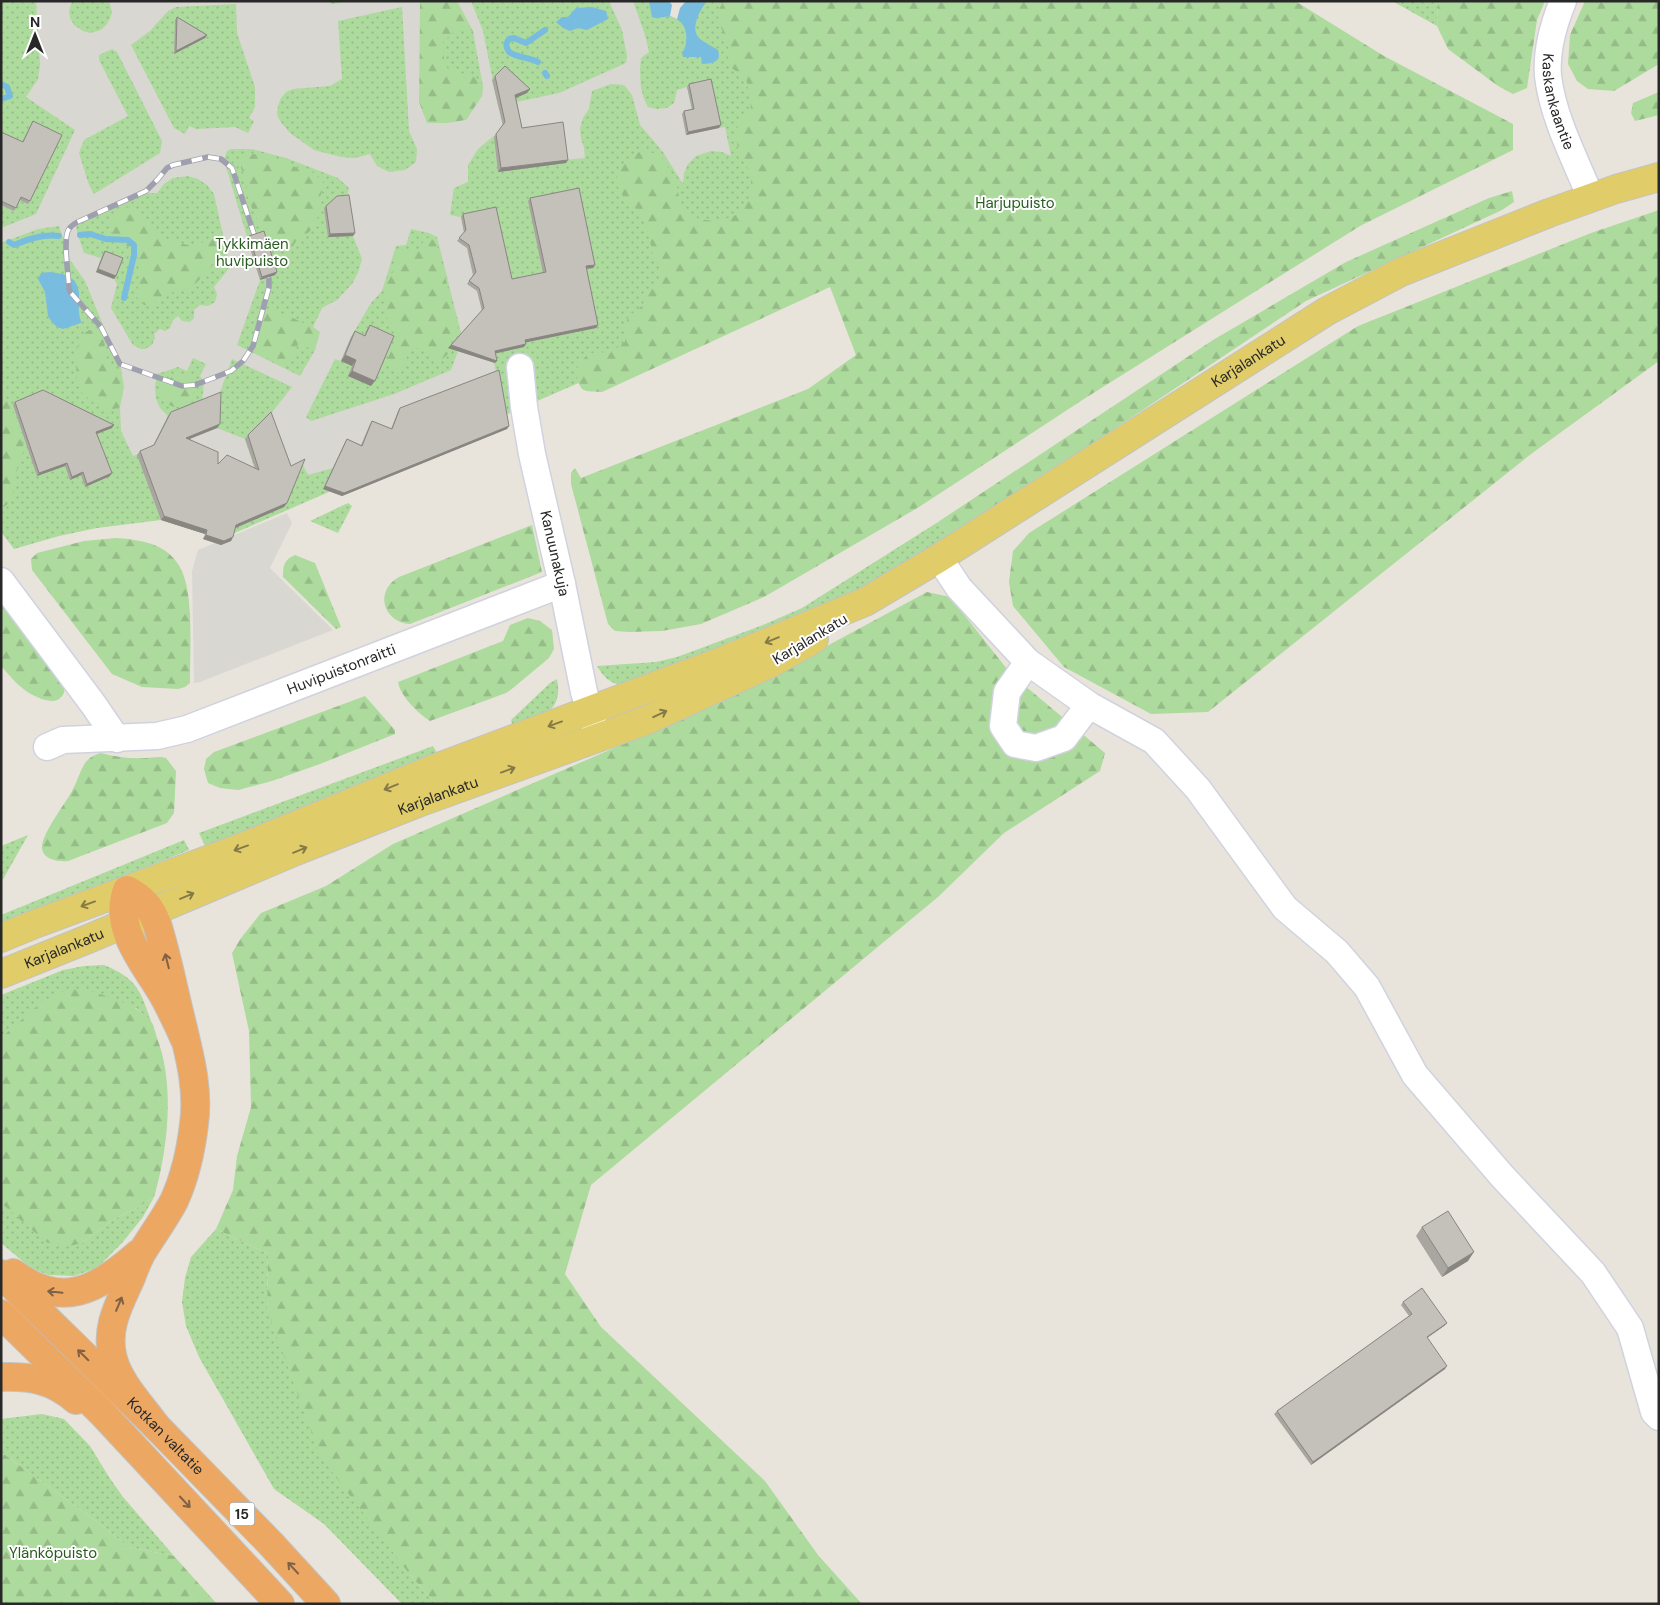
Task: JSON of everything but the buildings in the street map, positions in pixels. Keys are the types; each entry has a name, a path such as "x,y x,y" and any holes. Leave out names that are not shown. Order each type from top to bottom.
{"highway":[{"path":"156,1426 122,1379 110,1347 110,1332 114,1318 143,1250 162,1222 174,1199 184,1173 195,1121 196,1093 192,1067 167,959 152,911 138,895 128,890 123,910 125,923 136,953 165,999 186,1042"},
{"path":"1,1264 31,1285 46,1291 79,1292 98,1285 116,1274 143,1250"},
{"name":"Kotkan valtatie","path":"1,1274 156,1426 271,1544 326,1604"},
{"name":"Kotkan valtatie","path":"1,1314 70,1380 280,1604"},
{"path":"1,1377 24,1376 56,1385 152,1466"}],"main road":[{"name":"Karjalankatu","path":"1,938 245,846 436,768 727,659 865,602 939,558 1327,311 1401,272 1549,213 1659,177"},
{"name":"Karjalankatu","path":"1,974 287,855 418,803 647,720 771,663 837,626 865,602"}],"street":[{"name":"Kaskankaantie","path":"1563,1 1552,34 1548,74 1551,92 1560,121 1591,198"},
{"name":"Kanuunakuja","path":"520,367 524,407 532,454 562,584 588,712 598,738"},
{"path":"939,558 959,588 1028,662 1089,705 1154,741 1198,789 1285,908 1337,952 1366,988 1415,1075 1502,1176 1593,1273 1630,1328 1654,1412 1659,1417"},
{"path":"1,581 117,739"},
{"name":"Huvipuistonraitti","path":"47,747 63,740 157,736 187,729 562,584"},
{"path":"1028,662 1007,692 1004,726 1015,744 1036,748 1064,738 1089,705"}],"green space":[{"name":"Tykkimäen huvipuisto","path":"1,1 776,1 847,266 221,539 161,520 97,528 59,536 14,549 1,532"},
{"path":"420,1 457,1 473,31 455,31 443,42 444,59 448,70 473,76 483,87 482,96 466,120 447,123 427,123 419,102"},
{"name":"Harjupuisto","path":"724,1 1295,1 1384,56 1513,124 1513,150 1360,226 1087,397 919,507 764,597 701,624 662,631 615,631 608,624 571,484 571,473 575,468 581,478 808,389 856,355 830,287 602,392 585,390 580,386 576,370 583,359 590,354 598,352 610,353 625,342 628,317 642,306 651,288 659,279 660,268 654,260 648,232 640,212 625,200 616,183 619,169 640,151 660,154 676,181 680,203 687,212 699,219 723,220 738,214 745,206 751,193 751,174 739,154 735,131 751,109 746,77 728,66 728,46 718,19 720,8"},
{"path":"1392,1 1438,1 1437,26"},
{"path":"1438,1 1545,1 1537,20 1527,88 1513,94 1498,86 1448,49 1437,26"},
{"path":"1585,1 1659,1 1659,64 1614,91 1588,89 1577,81 1568,64 1570,35"},
{"path":"1659,92 1659,115 1635,121 1631,113 1633,103"},
{"path":"261,153 275,157 295,167 310,170 323,182 315,224 291,248 280,248 270,232 262,228 246,192 248,184 241,168 241,161 249,155"},
{"path":"1512,191 1514,202 1502,210 1306,301 951,538 938,522 1213,340 1346,262 1489,198"},
{"path":"130,207 142,213 152,228 167,240 192,246 215,238 222,245 221,258 191,288 171,293 156,304 144,305 137,297 139,273 137,253 114,236 110,225 109,217 118,210"},
{"path":"1659,210 1659,361 1531,454 1208,712 1151,714 1064,667 1013,606 1009,582 1013,551 1029,533 1358,326 1591,233"},
{"path":"425,238 431,238 438,249 458,328 451,337 448,354 442,359 435,360 421,348 410,349 404,365 398,369 389,367 387,360 399,331 387,318 384,310 387,278 395,270 396,256 400,250 418,251"},
{"path":"265,309 284,314 320,332 315,350 298,344 289,363 281,365 257,353 254,350"},
{"path":"89,330 98,331 104,341 108,364 123,377 124,387 120,407 109,409 102,407 82,393 78,381 76,355 80,340"},
{"path":"187,375 197,381 188,401 177,407 165,403 160,392 161,381 175,376"},
{"path":"1,388 17,422 23,453 12,497 1,508"},
{"path":"348,503 352,506 338,533 310,521"},
{"path":"938,522 951,538 855,595 716,651 620,685 606,678 597,666 656,662 677,657 763,625 802,608"},
{"path":"532,525 542,572 410,624 393,618 388,612 384,597 386,590 399,577"},
{"path":"116,538 135,540 163,549 180,567 185,580 190,614 190,683 185,687 178,689 142,687 112,674 32,570 31,559 37,553 84,541"},
{"path":"295,555 315,563 341,627 336,629 283,577 285,563"},
{"path":"927,592 950,597 1011,674 1105,753 1100,771 1004,833 938,897 591,1185 565,1274 601,1327 765,1481 818,1555 862,1604 436,1604 410,1575 320,1456 267,1309 268,1254 216,1229 233,1190 237,1156 251,1107 249,1031 232,953 241,938 261,913 326,886 393,844 736,695"},
{"path":"1,598 64,684 64,693 58,699 53,701 45,700 31,694 1,666"},
{"path":"528,618 540,621 552,630 554,649 549,658 506,693 430,721 402,693 398,682 503,641 510,625"},
{"path":"557,679 557,700 553,707 540,717 513,728 511,720 550,683"},
{"path":"365,696 395,730 395,734 320,764 272,781 238,790 220,788 208,783 204,769 206,759 214,752"},
{"path":"433,746 437,753 365,786 205,846 199,833"},
{"path":"101,753 129,758 166,758 176,771 174,813 167,823 68,861 56,861 49,858 43,853 42,849 45,836 72,791 85,763 92,756"},
{"path":"28,835 1,883 1,846"},
{"path":"184,840 189,850 1,926 1,915"},
{"path":"104,965 130,980 140,993 151,1021 136,1008 1,1038 1,995 63,970"},
{"path":"69,989 89,991 115,999 132,1006 151,1022 163,1056 168,1096 168,1117 163,1159 154,1197 114,1219 82,1243 65,1247 46,1242 1,1203 1,1038 43,1001"},
{"path":"154,1197 143,1217 122,1243 97,1268 74,1276 49,1275 32,1269 1,1243 1,1203 7,1208 82,1243 114,1219"},
{"path":"216,1229 268,1254 267,1309 410,1575 436,1604 402,1604 324,1524 274,1489 199,1357 186,1326 182,1302 185,1278 191,1257"},
{"path":"42,1414 64,1419 90,1446 123,1497 174,1556 128,1547 103,1526 1,1452 1,1419"},
{"name":"Ylänköpuisto","path":"1,1452 103,1526 128,1547 174,1556 217,1604 1,1604"}],"shaded area":[{"path":"36,1 72,1 69,11 70,18 74,25 90,33 101,30 110,19 112,12 109,1 326,1 333,4 348,1 420,1 419,102 427,123 447,123 466,120 482,96 483,87 473,31 457,1 471,1 483,31 498,106 559,93 626,63 627,56 622,30 609,1 633,1 649,52 641,58 640,70 641,88 648,107 657,109 667,108 674,103 677,90 687,87 692,112 719,128 725,127 731,156 722,152 711,151 696,156 688,164 684,173 683,184 663,152 640,125 632,95 624,85 611,84 592,91 589,109 583,118 580,128 585,158 565,160 496,134 478,149 468,165 468,182 454,188 450,215 461,217 496,372 360,449 333,468 308,475 302,463 288,470 269,416 292,387 232,359 219,395 202,402 204,382 200,376 206,364 193,358 187,371 178,367 157,374 156,399 160,408 168,416 149,455 144,452 133,456 121,431 120,407 124,387 121,369 85,281 70,260 59,226 38,229 1,243 1,228 36,214 75,130 26,97 38,79 40,65","holes":["236,4 237,33 255,87 255,107 249,118 254,121 248,133 235,127 196,129 189,126 185,134 174,128 131,45 150,31 168,11 176,7","402,7 409,131 417,149 416,162 405,170 389,172 377,166 370,154 355,158 341,157 314,150 290,133 280,121 277,114 278,106 286,92 293,89 330,86 342,79 338,21","112,49 117,52 162,141 160,153 94,194 89,185 79,153 84,140 128,116 99,60 99,55","231,149 252,149 286,158 338,178 349,188 347,198 353,236 362,259 352,284 337,300 322,308 313,327 320,332 315,350 300,376 237,345 260,280 224,160 227,151","188,176 198,179 207,185 214,194 230,267 214,287 217,294 215,302 208,306 200,305 194,310 194,318 190,322 182,321 178,316 173,320 170,328 165,331 160,329 154,334 155,338 152,345 141,349 133,345 111,308 117,284 114,279 96,272 101,258 84,253 75,220 148,193 157,193 164,184 173,178","411,229 437,237 466,353 458,351 451,370 394,394 311,421 306,417 335,359 341,361 351,337 371,303 382,291 396,246 406,245"]},
{"path":"217,428 245,439 255,470 246,498 187,440"},
{"path":"287,513 292,523 270,568 333,630 194,683 192,571 198,550"}],"water":[{"path":"649,1 707,1 701,9 695,30 700,39 718,50 719,58 713,63 702,64 701,57 683,57 686,44 684,26 676,18 652,17"},
{"path":"592,7 606,11 608,19 587,30 578,28 570,31 556,22 562,17 568,17 576,8"},
{"path":"41,273 63,274 74,280 79,292 81,323 63,329 57,327 48,316 45,292 38,279"}],"pier":[{"path":"669,1 686,1 680,8 677,19 670,16 672,5"}],"waterway":[{"path":"538,62 509,52 506,44 509,39 514,38 526,43 545,30"},
{"path":"1,84 7,87 10,96 1,99"},
{"path":"80,235 90,234 106,239 128,240 134,245 134,255 124,298"},
{"path":"9,242 14,245 41,236 59,236"}],"railway":[{"path":"208,157 221,159 232,168 269,279 269,287 253,346 243,361 231,371 195,385 182,386 120,364 101,327 69,289 66,240 69,229 73,224 146,191 167,168 208,157"}]}
